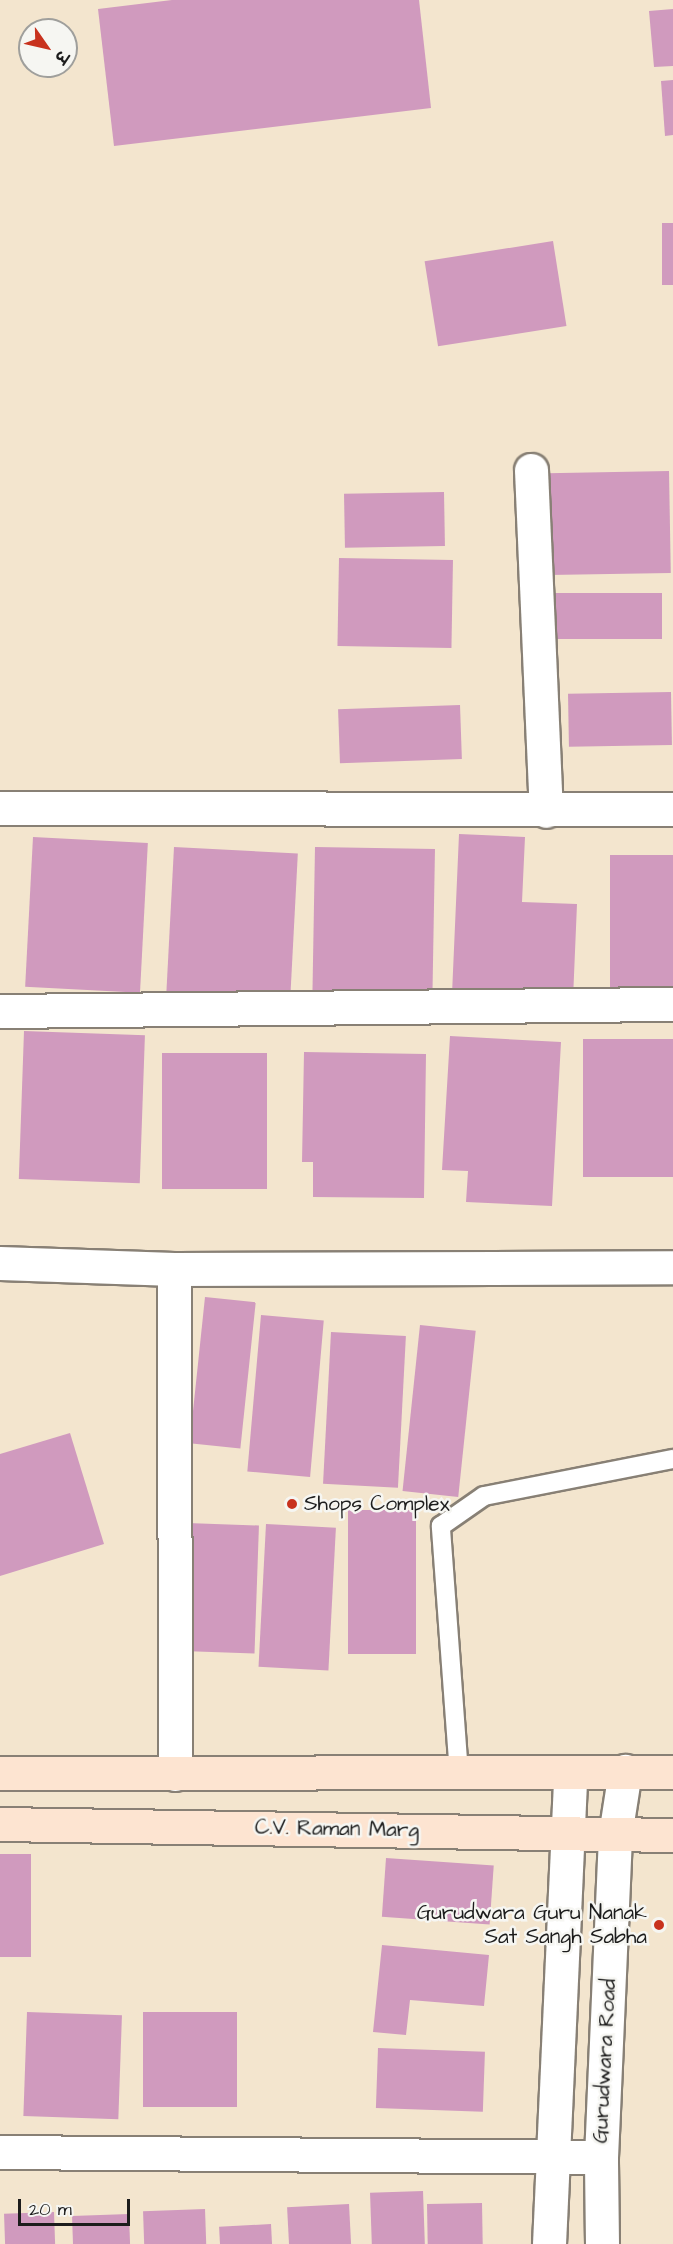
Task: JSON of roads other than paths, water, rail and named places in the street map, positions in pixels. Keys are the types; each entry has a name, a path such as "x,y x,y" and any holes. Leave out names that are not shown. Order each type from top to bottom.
{"main road":[{"path":"0,1773 570,1774 625,1771 673,1772"},
{"name":"C.V. Raman Marg","path":"0,1824 673,1835"}],"street":[{"path":"531,470 546,812"},
{"path":"0,808 546,812 673,809"},
{"path":"0,1011 673,1004"},
{"path":"0,1263 174,1269 673,1267"},
{"path":"174,1269 174,1774"},
{"name":"Gurudwara Road","path":"602,2244 601,2157 615,1835 625,1771"},
{"path":"549,2244 570,1833 570,1774"},
{"path":"0,2152 555,2154 601,2157"}],"lane":[{"path":"459,1774 441,1526 484,1496 673,1459"}],"place":[{"name":"Shops Complex","path":"292,1504"},
{"name":"Gurudwara Guru Nanak Sat Sangh Sabha","path":"659,1925"}]}
